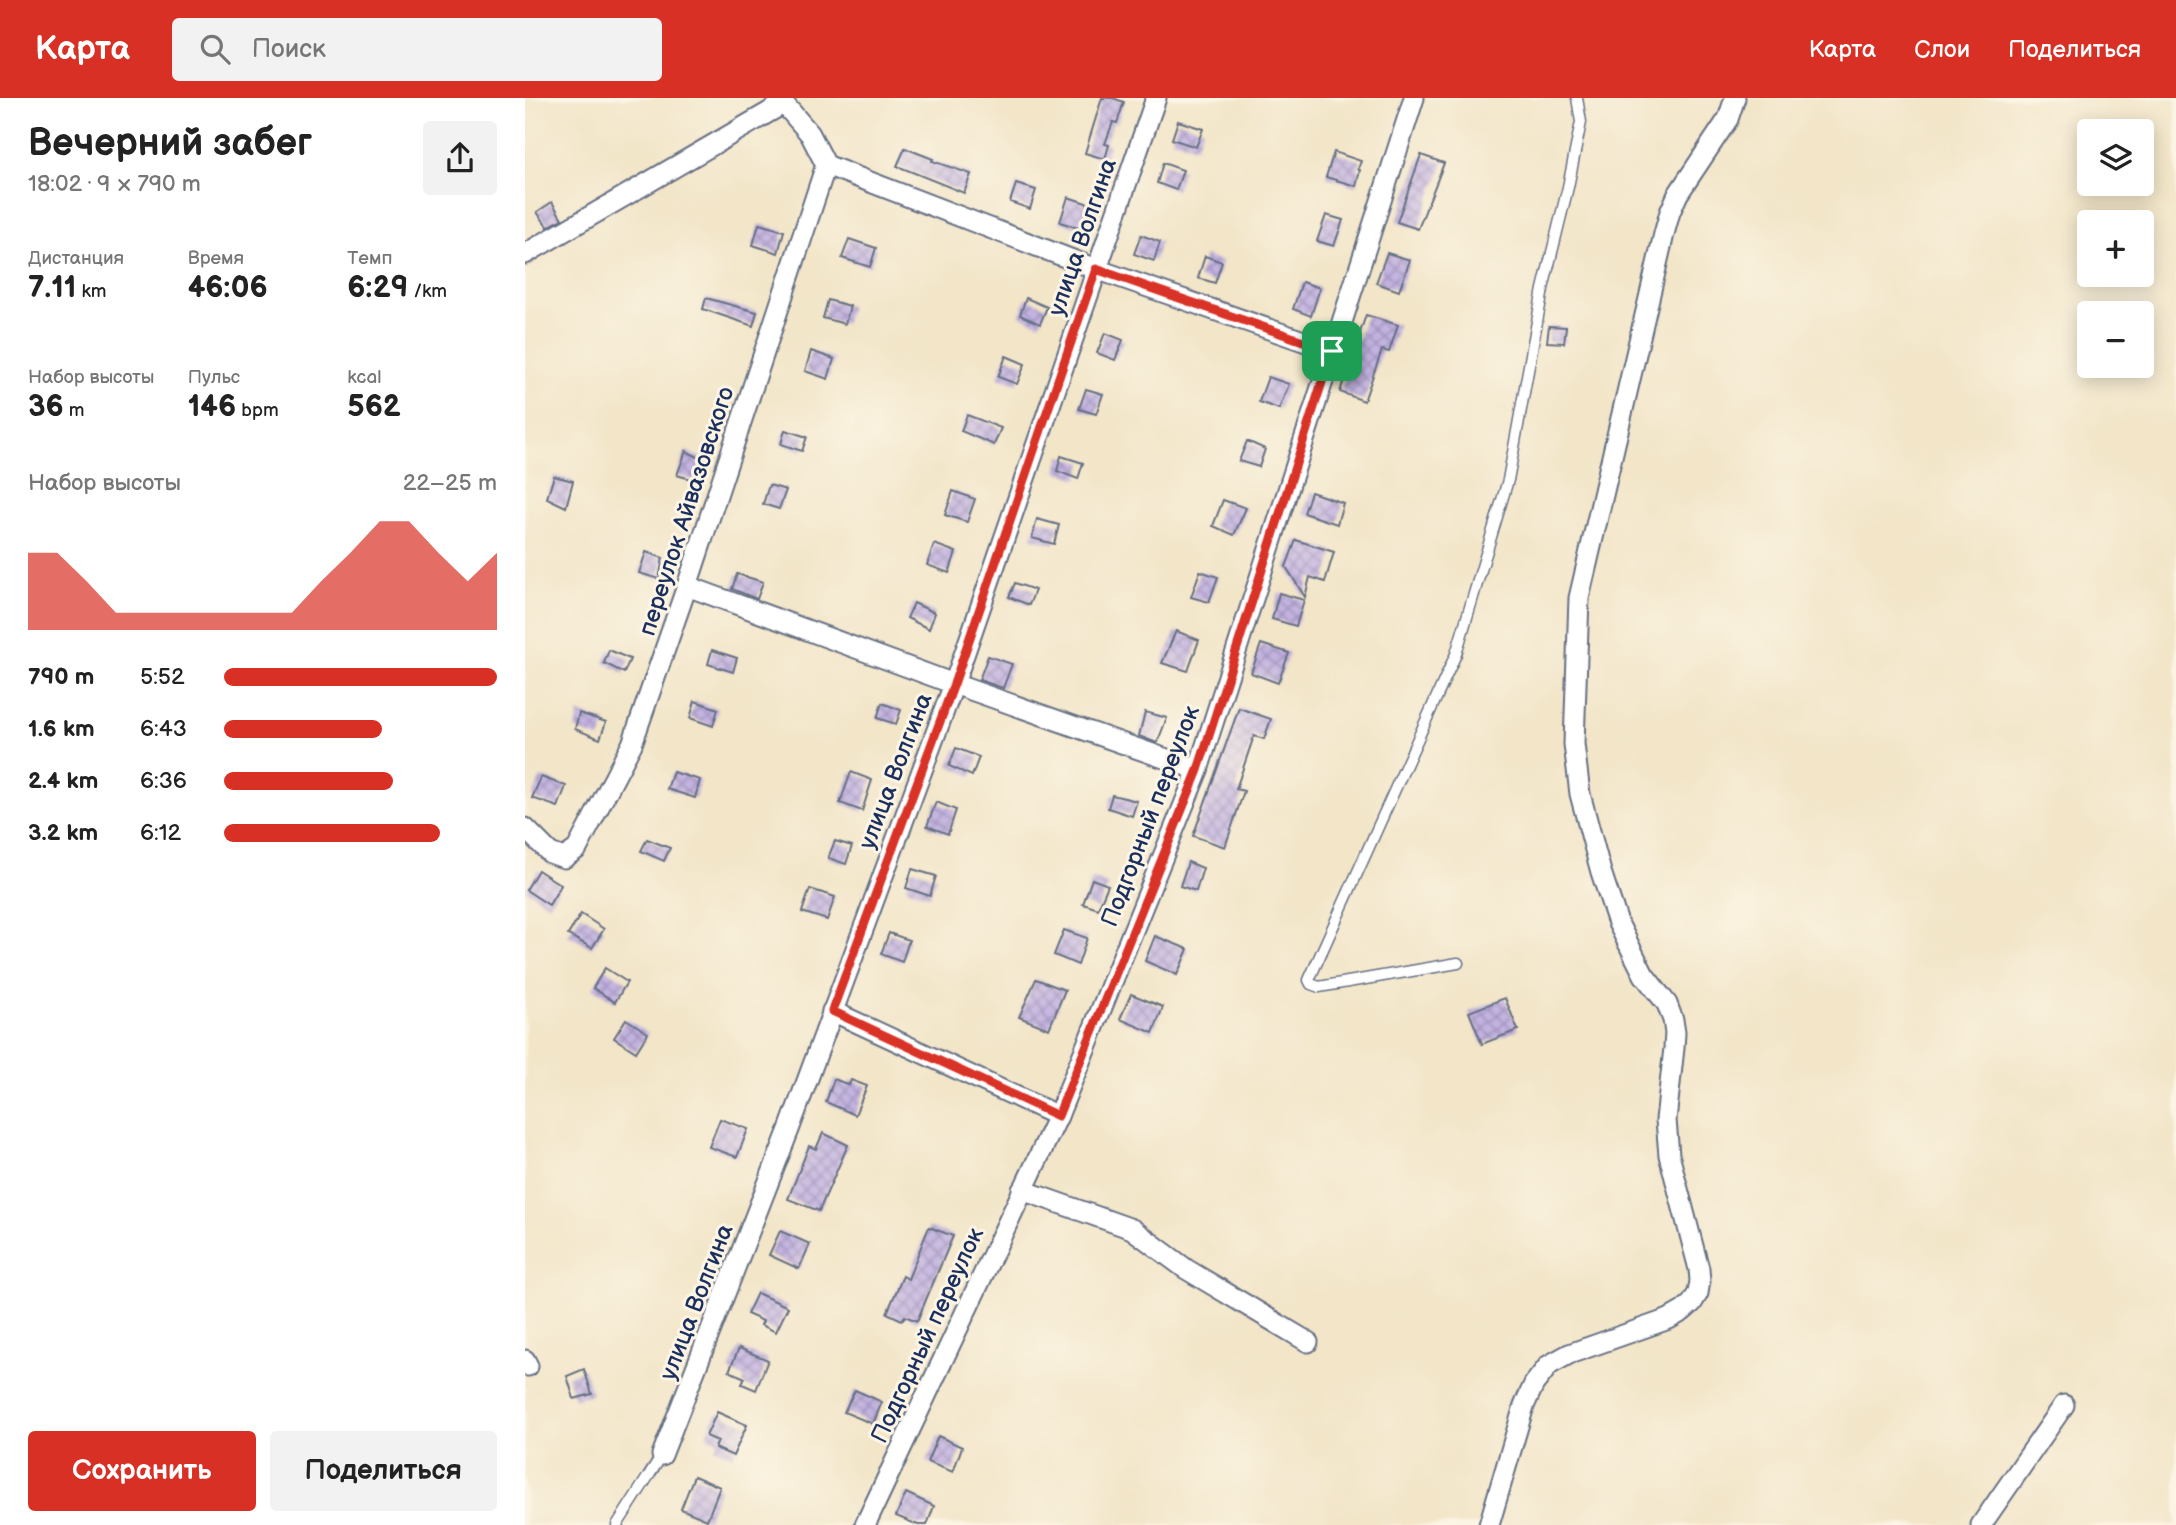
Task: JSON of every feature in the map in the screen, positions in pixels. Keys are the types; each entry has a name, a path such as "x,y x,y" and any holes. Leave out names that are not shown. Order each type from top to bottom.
{"street":[{"name":"улица Волгина","path":"662,1455 790,1127 954,684 1156,98"},
{"name":"Подгорный переулок","path":"866,1525 1058,1116 1198,770 1414,98"},
{"path":"1489,1525 1524,1406 1534,1384 1549,1365 1569,1354 1669,1319 1683,1311 1698,1293 1699,1269 1669,1155 1666,1120 1674,1048 1673,1020 1667,1004 1644,975 1618,923 1580,794 1574,744 1580,598 1664,234 1678,194 1728,119 1735,98"},
{"path":"525,254 781,101 810,134 826,165 1096,269 1332,351"},
{"name":"переулок Айвазовского","path":"525,828 550,853 564,858 577,849 632,744 826,165"},
{"path":"687,586 1198,770"},
{"path":"832,1011 1058,1116"},
{"path":"1022,1190 1132,1229 1186,1269 1308,1342"},
{"path":"1981,1525 2064,1405"}],"lane":[{"path":"1458,962 1319,987 1309,980 1456,654 1508,480 1543,289 1581,122 1577,98"},
{"path":"617,1525 662,1455"}],"building":[{"path":"1102,98 1124,102 1117,123 1113,122 1105,144 1109,145 1105,159 1085,153"},
{"path":"1178,121 1203,129 1196,147 1172,139"},
{"path":"905,148 933,159 932,161 971,174 964,193 897,166"},
{"path":"1334,152 1361,161 1356,186 1326,177"},
{"path":"1421,155 1444,163 1418,229 1397,222"},
{"path":"1163,163 1183,170 1176,190 1157,183"},
{"path":"1016,184 1036,190 1030,209 1010,202"},
{"path":"1068,197 1089,204 1081,229 1060,222"},
{"path":"552,202 562,219 548,227 537,212"},
{"path":"1326,215 1343,220 1334,246 1317,241"},
{"path":"759,224 784,231 778,253 753,245"},
{"path":"1141,235 1160,242 1154,261 1134,254"},
{"path":"849,239 876,248 870,267 842,258"},
{"path":"1387,253 1410,260 1399,291 1376,283"},
{"path":"1205,256 1222,262 1215,283 1198,278"},
{"path":"1302,282 1320,288 1311,316 1293,309"},
{"path":"706,298 757,312 753,326 703,309"},
{"path":"1026,298 1047,307 1040,324 1020,315"},
{"path":"828,300 850,306 845,324 823,318"},
{"path":"1366,315 1398,325 1389,352 1382,350 1364,401 1340,392"},
{"path":"1549,326 1566,327 1564,343 1547,342"},
{"path":"1105,333 1123,340 1115,360 1097,353"},
{"path":"811,351 834,359 828,379 805,371"},
{"path":"1006,356 1025,364 1017,384 998,377"},
{"path":"1268,377 1289,384 1279,409 1259,402"},
{"path":"1086,389 1103,394 1096,414 1079,409"},
{"path":"967,415 1001,428 994,445 961,431"},
{"path":"785,430 807,437 802,451 781,444"},
{"path":"1247,441 1265,449 1259,467 1239,461"},
{"path":"686,451 704,460 694,480 677,475"},
{"path":"1061,456 1083,463 1078,479 1057,471"},
{"path":"554,476 573,481 566,507 547,498"},
{"path":"769,485 786,490 779,509 763,504"},
{"path":"953,491 975,499 967,522 945,515"},
{"path":"1311,492 1343,503 1337,524 1304,513"},
{"path":"1223,500 1246,508 1234,535 1213,526"},
{"path":"1037,519 1059,525 1054,544 1032,538"},
{"path":"1296,540 1334,552 1325,582 1310,577 1305,597 1286,567"},
{"path":"934,544 956,552 949,573 927,565"},
{"path":"646,552 663,558 659,579 639,573"},
{"path":"1200,571 1218,577 1209,602 1191,597"},
{"path":"737,574 763,582 757,599 732,589"},
{"path":"1015,583 1035,590 1029,605 1009,597"},
{"path":"1279,593 1304,600 1296,626 1272,619"},
{"path":"914,603 935,613 929,629 907,618"},
{"path":"1176,631 1199,640 1188,671 1162,663"},
{"path":"1261,644 1289,653 1278,683 1251,673"},
{"path":"609,650 630,659 624,673 604,663"},
{"path":"712,650 737,658 733,672 708,664"},
{"path":"988,656 1012,664 1003,688 979,680"},
{"path":"695,701 718,709 713,726 690,718"},
{"path":"882,703 901,710 896,724 877,718"},
{"path":"1239,708 1271,719 1264,739 1254,736 1236,789 1244,791 1225,847 1193,836"},
{"path":"1145,712 1167,718 1157,743 1139,736"},
{"path":"579,713 606,722 600,739 575,729"},
{"path":"956,748 979,757 972,776 949,766"},
{"path":"673,772 700,780 695,798 667,789"},
{"path":"851,772 872,780 862,811 840,803"},
{"path":"541,777 566,786 558,807 532,798"},
{"path":"1112,795 1137,801 1132,816 1108,808"},
{"path":"936,802 956,810 948,834 927,826"},
{"path":"647,839 670,848 664,861 641,851"},
{"path":"835,841 852,846 846,864 828,858"},
{"path":"1188,862 1203,868 1196,891 1180,886"},
{"path":"912,869 936,876 930,896 906,888"},
{"path":"538,870 561,885 549,905 526,890"},
{"path":"1092,879 1108,885 1098,909 1083,904"},
{"path":"810,889 835,897 827,920 802,912"},
{"path":"581,914 604,929 592,948 568,935"},
{"path":"1064,930 1087,938 1078,965 1054,955"},
{"path":"889,933 909,940 902,962 881,954"},
{"path":"1155,936 1188,949 1177,975 1145,961"},
{"path":"605,968 627,982 615,1002 593,988"},
{"path":"1036,979 1065,990 1049,1029 1019,1017"},
{"path":"1131,994 1163,1007 1153,1033 1120,1019"},
{"path":"1505,998 1518,1030 1482,1044 1469,1012"},
{"path":"626,1019 648,1033 636,1052 614,1038"},
{"path":"834,1079 849,1085 851,1080 867,1086 855,1115 826,1102"},
{"path":"720,1119 748,1129 737,1157 709,1147"},
{"path":"823,1133 848,1145 819,1211 788,1199 809,1146 816,1149"},
{"path":"929,1227 953,1236 917,1321 905,1316 902,1320 887,1313 903,1276 908,1279"},
{"path":"780,1231 810,1244 799,1269 769,1255"},
{"path":"757,1293 788,1307 776,1332 761,1325 763,1321 747,1314"},
{"path":"739,1348 768,1360 756,1390 742,1384 745,1378 729,1371"},
{"path":"584,1369 592,1394 574,1399 567,1376"},
{"path":"855,1390 882,1402 873,1424 844,1412"},
{"path":"717,1412 747,1425 733,1456 715,1448 718,1441 706,1436"},
{"path":"938,1436 962,1447 953,1472 927,1462"},
{"path":"694,1476 720,1487 707,1520 681,1509"},
{"path":"906,1493 934,1506 927,1525 918,1525 896,1516"}],"route":[{"path":"1096,269 1332,351 1198,770 1058,1116 832,1011 954,684 1096,269"}]}
